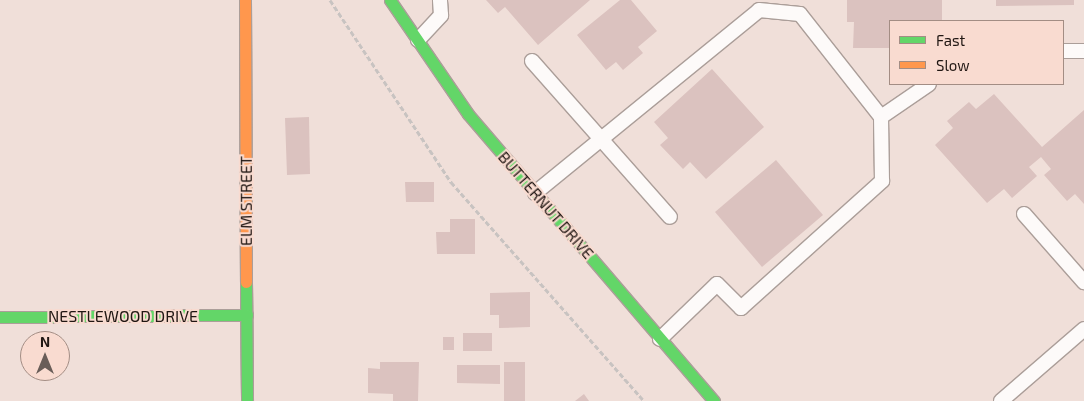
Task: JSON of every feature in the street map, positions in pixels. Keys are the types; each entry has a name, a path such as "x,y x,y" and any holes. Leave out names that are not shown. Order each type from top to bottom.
{"street":[{"name":"ELM STREET","path":"245,0 247,401"},
{"name":"BUTTERNUT DRIVE","path":"390,0 468,114 714,401"},
{"name":"NESTLEWOOD DRIVE","path":"0,317 247,315"}],"lane":[{"path":"418,40 441,15 440,0"},
{"path":"535,193 759,10 800,7 881,117 882,181 741,308 717,284 660,339"},
{"path":"1064,51 1084,51"},
{"path":"532,61 670,217"},
{"path":"881,117 929,85"},
{"path":"1024,214 1084,282"},
{"path":"1001,401 1084,329"}],"path":[{"path":"330,0 451,182 644,401"}],"building":[{"path":"486,0 590,0 538,45 505,7 498,13"},
{"path":"620,0 631,0 657,31 638,47 643,53 623,70 616,62 606,70 577,35"},
{"path":"847,0 942,0 942,20 889,20 889,48 853,48 854,22 847,22"},
{"path":"996,0 1074,0 1074,5 996,6"},
{"path":"712,69 764,127 706,179 690,162 683,169 660,145 668,138 654,122"},
{"path":"994,94 1042,147 1084,110 1084,204 1075,194 1067,201 1044,175 1051,169 1041,157 1029,167 1037,176 1012,198 1004,189 987,203 935,145 953,128 947,121 969,102 976,109"},
{"path":"309,117 310,174 287,175 285,118"},
{"path":"776,160 823,215 762,267 715,212"},
{"path":"405,182 434,182 434,202 406,202"},
{"path":"450,219 475,219 475,254 437,254 436,232 450,232"},
{"path":"530,292 530,327 499,328 499,315 490,315 490,293"},
{"path":"463,333 492,333 492,351 463,351"},
{"path":"443,337 454,337 454,350 443,350"},
{"path":"380,362 419,362 418,401 393,401 393,394 368,393 368,368 380,369"},
{"path":"504,362 525,362 525,401 504,401"},
{"path":"457,365 500,365 500,384 457,383"},
{"path":"584,394 589,401 575,401"}],"traffic: fast":[{"path":"390,0 468,114 714,401"},
{"path":"246,282 247,401"},
{"path":"0,317 247,315"}],"traffic: slow":[{"path":"245,0 246,282"}]}
